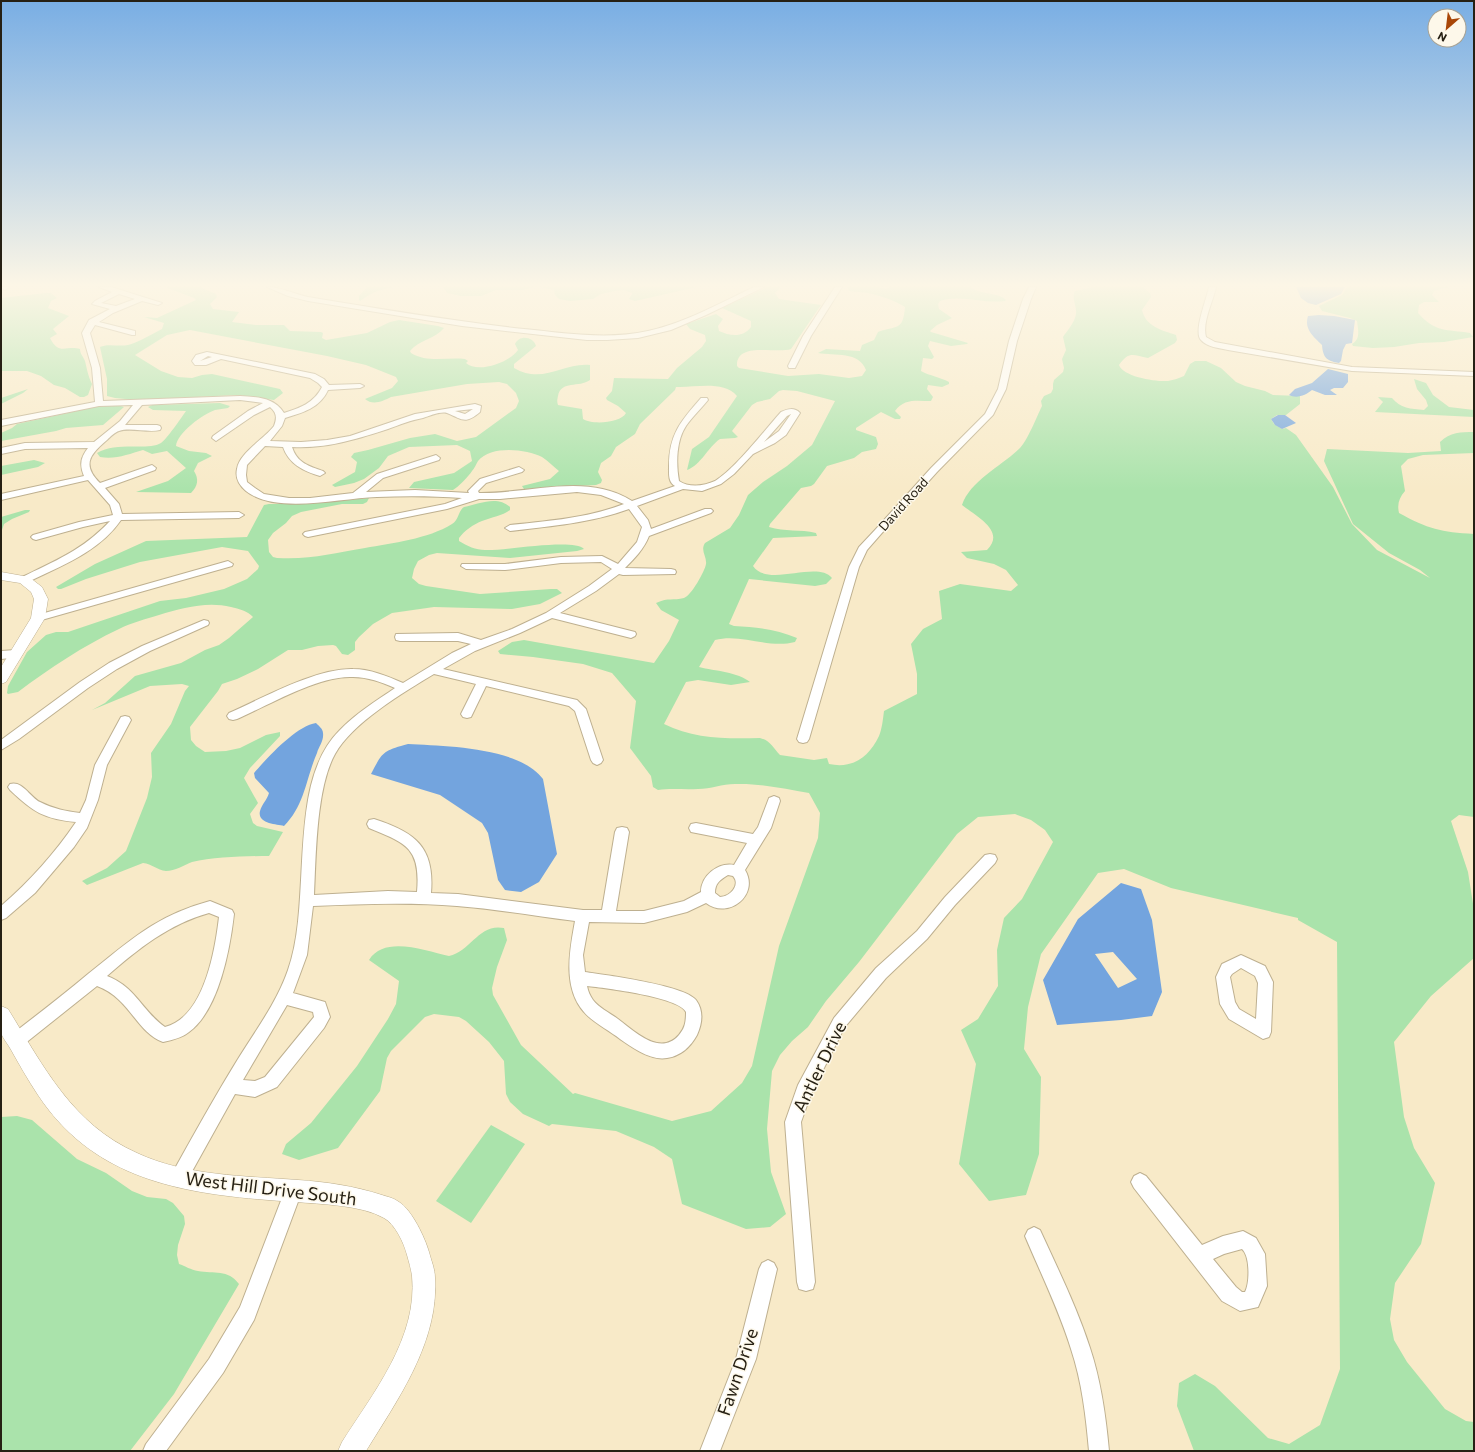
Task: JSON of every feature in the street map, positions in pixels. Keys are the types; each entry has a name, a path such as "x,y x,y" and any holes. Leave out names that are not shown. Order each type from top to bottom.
{"street":[{"path":"93,355 96,364 99,404"},
{"path":"792,366 797,355"},
{"name":"David Road","path":"803,739 854,567 863,550 934,470 989,415 1002,389 1009,355"},
{"path":"1269,355 1338,367 1474,374"},
{"path":"220,357 312,376 321,381 326,388"},
{"path":"326,388 360,386"},
{"path":"281,416 301,412 322,396 326,388"},
{"path":"1,423 99,404 240,398 257,400 270,403 278,410 281,416 279,426 263,443 247,456 241,469 241,478 245,485 252,491 274,500 290,501 356,495 405,493 476,497 567,490 589,490 608,494 631,504 643,518 647,527 642,544 635,553 618,569 590,591 550,614 515,631 459,654 404,688 368,714 332,745 324,762 313,812 307,901 300,955 284,997 179,1178"},
{"path":"678,485 674,460 676,437 679,430 704,400"},
{"path":"24,580 67,559 103,536 117,517 118,512 115,505 90,477 84,464 86,458 96,445 128,418 139,403"},
{"path":"216,438 251,413 270,403"},
{"path":"263,443 301,445 327,443 447,410"},
{"path":"510,528 579,520 609,513 678,485 696,488 712,486 719,483 750,452 784,414 791,411 796,413 789,428 782,435 750,452"},
{"path":"116,428 157,428"},
{"path":"288,444 291,457 296,463 320,473"},
{"path":"1,451 25,446 96,445"},
{"path":"356,495 380,476 436,458"},
{"path":"99,487 152,468"},
{"path":"476,497 473,491 483,481 518,470"},
{"path":"1,497 90,477"},
{"path":"308,534 447,506 476,497"},
{"path":"646,534 708,511"},
{"path":"36,537 82,524 117,517 240,515"},
{"path":"466,566 505,567 561,560 602,559 623,572 671,572"},
{"path":"38,618 228,564"},
{"path":"1,576 24,580 37,590 41,599 38,618 1,679"},
{"path":"550,614 630,634"},
{"path":"1,746 20,734 81,687 113,666 204,623"},
{"path":"400,637 458,637 482,644"},
{"path":"1,655 16,654"},
{"path":"433,670 573,703 580,709 597,760"},
{"path":"233,716 314,681 345,673 363,674 390,681 404,688"},
{"path":"467,714 483,682"},
{"path":"1,914 30,889 69,843 84,818 92,800 102,765 125,720"},
{"path":"14,787 34,805 57,815 84,818"},
{"path":"737,871 764,828 774,801"},
{"path":"374,824 402,835 414,845 422,860 425,880 423,898"},
{"path":"696,828 756,840"},
{"path":"608,917 622,832"},
{"name":"Antler Drive","path":"806,1282 793,1122 804,1091 838,1022 880,973 922,935 950,901 990,860"},
{"path":"726,869 737,871 743,877 743,887 738,896 731,902 718,904 710,900 708,895 707,889 710,880 715,875 726,869"},
{"path":"307,901 388,896 458,900 583,916 644,917 687,906 708,895"},
{"path":"17,1040 95,978 143,936 194,911 210,908 227,914 225,934 216,970 201,1006 185,1026 175,1032 163,1035 156,1030 131,1000 115,986 95,978"},
{"path":"578,978 647,989 683,999 692,1004 695,1013 693,1025 680,1045 668,1051 656,1050 640,1044 590,1008 581,995 578,978 576,956 583,916"},
{"path":"231,1086 255,1089 271,1082 319,1023 322,1017 320,1007 284,997"},
{"name":"West Hill Drive South","path":"1,1015 50,1095 67,1116 84,1133 108,1149 135,1163 179,1178 231,1185 348,1195 391,1210 411,1233 422,1260 424,1280 423,1306 420,1323 413,1344 400,1371 351,1451"},
{"path":"1140,1182 1199,1256"},
{"path":"153,1451 216,1366 247,1313 293,1190"},
{"path":"1034,1236 1062,1297 1081,1350 1095,1412 1099,1451"},
{"name":"Fawn Drive","path":"710,1451 746,1359 768,1269"}],"green space":[{"path":"1,355 81,355 85,361 92,384 88,395 80,397 65,388 54,385 41,376 27,371 1,371"},
{"path":"102,355 135,355 161,371 178,377 192,378 212,374 280,389 283,393 274,400 237,395 136,400 107,396 107,379"},
{"path":"320,355 415,355 430,359 465,359 468,361 466,363 471,366 486,367 508,359 513,355 525,355 514,364 514,368 525,373 534,374 544,374 580,365 590,365 590,380 581,384 563,388 558,396 557,403 558,405 582,409 583,419 587,421 606,422 618,419 626,413 606,398 612,391 614,378 668,379 677,368 693,355 742,355 738,358 737,366 739,368 788,376 819,374 849,378 862,376 866,370 863,364 852,357 834,355 933,355 934,357 932,359 923,358 921,371 946,380 949,384 942,387 928,385 927,389 933,397 931,401 911,401 902,404 895,411 901,417 900,419 895,419 881,412 856,428 856,430 876,437 878,444 876,449 862,452 854,458 827,466 814,484 801,488 770,524 769,527 816,533 817,536 773,538 753,566 760,572 770,575 815,572 825,573 832,578 826,584 815,586 749,579 729,624 734,626 781,632 797,638 795,642 775,644 735,638 715,640 699,667 733,674 750,682 731,685 698,680 686,682 664,724 687,733 711,737 760,738 769,743 780,755 814,760 827,758 829,764 838,765 853,763 865,755 879,736 884,711 917,694 917,674 911,644 923,629 942,619 939,591 960,584 1011,591 1018,585 1006,570 994,564 967,558 961,552 987,550 992,543 993,537 987,525 962,505 966,496 979,481 1022,446 1042,406 1041,401 1044,396 1051,393 1054,380 1063,372 1064,368 1062,359 1064,355 1154,355 1148,358 1132,355 1126,358 1119,365 1127,373 1133,376 1156,381 1174,380 1184,376 1190,364 1195,361 1206,361 1221,368 1236,382 1245,386 1265,391 1273,395 1300,396 1300,404 1286,415 1277,415 1271,419 1274,424 1282,429 1286,428 1296,435 1333,487 1352,524 1377,550 1430,578 1420,570 1389,553 1353,524 1324,461 1327,449 1408,453 1441,451 1440,442 1448,436 1452,434 1474,432 1474,453 1423,455 1408,459 1401,466 1405,491 1399,501 1399,513 1418,523 1435,529 1474,534 1474,817 1459,815 1451,821 1468,872 1474,910 1474,958 1431,996 1394,1042 1404,1117 1414,1148 1435,1183 1421,1244 1395,1283 1390,1319 1394,1340 1407,1362 1445,1409 1466,1421 1474,1422 1474,1451 1194,1451 1177,1406 1179,1383 1195,1374 1215,1386 1268,1438 1289,1444 1320,1425 1340,1369 1337,942 1298,920 1298,918 1171,888 1124,869 1098,873 1041,954 1028,1007 1024,1049 1041,1077 1039,1154 1026,1195 989,1201 959,1164 976,1064 961,1030 978,1019 998,986 997,950 1004,918 1022,899 1053,842 1045,830 1031,820 1015,814 978,817 957,834 859,962 826,1001 808,1027 792,1041 780,1055 772,1071 767,1129 771,1172 786,1214 770,1227 746,1229 682,1204 672,1159 654,1147 616,1131 552,1124 549,1126 523,1114 510,1102 506,1094 504,1061 489,1042 466,1021 459,1017 434,1014 425,1017 391,1051 387,1058 380,1091 338,1148 299,1160 282,1154 286,1144 311,1123 357,1066 388,1019 396,1004 399,981 369,960 376,952 395,946 417,948 449,956 463,949 481,933 495,928 504,928 507,940 497,967 492,988 493,995 521,1045 573,1094 575,1093 672,1121 711,1111 742,1083 752,1066 779,946 818,838 820,813 809,793 754,784 730,784 703,789 658,790 653,787 651,776 630,748 636,701 612,673 583,664 500,654 498,651 512,642 524,640 654,663 669,641 679,620 661,610 656,603 664,600 684,598 690,593 697,583 706,564 703,551 705,543 730,528 739,515 748,495 812,445 835,401 797,391 779,391 770,399 757,402 752,405 732,431 738,437 720,439 692,468 687,470 692,449 709,437 737,396 731,391 717,386 676,387 675,390 640,424 635,434 616,447 611,456 601,463 598,472 602,480 601,483 596,485 524,489 522,486 550,479 559,471 542,457 535,454 509,450 491,452 484,456 478,461 466,479 453,490 409,488 414,482 454,473 472,461 470,451 457,445 409,447 388,456 379,468 364,479 335,487 332,485 355,472 357,462 351,457 354,453 410,438 435,434 457,441 476,437 516,408 519,401 516,393 507,384 499,382 467,384 391,397 381,401 371,402 365,399 392,388 398,381 396,377 366,365"},
{"path":"1414,379 1426,383 1433,395 1449,407 1474,410 1474,417 1375,412 1383,402 1378,397 1392,398 1402,406 1424,410 1428,406 1426,400 1417,389"},
{"path":"28,389 23,393 1,404 1,398"},
{"path":"220,403 230,406 228,408 215,410 204,415 191,425 177,441 176,446 189,451 206,453 212,456 198,463 194,471 197,477 197,482 191,493 136,492 168,481 186,468 167,451 152,454 143,450 111,458 100,457 97,453 105,449 148,446 164,441 186,411 153,410 148,407 152,405"},
{"path":"117,405 124,407 103,425 66,428 1,441 1,433 17,424 95,407"},
{"path":"34,460 45,463 38,467 1,475 1,466"},
{"path":"369,498 367,502 363,504 342,504 301,512 292,516 286,523 273,533 268,540 269,552 273,557 277,558 301,558 322,556 410,540 432,533 452,524 464,507 488,501 505,503 510,507 510,510 504,514 482,521 466,530 459,538 459,541 465,545 482,550 553,545 577,546 584,549 510,558 437,553 429,555 418,561 414,569 412,578 419,584 480,594 551,589 557,589 562,593 540,604 512,609 434,607 392,613 373,624 359,637 355,642 355,650 348,655 342,654 336,646 333,645 318,646 302,650 288,650 258,669 222,684 190,727 191,740 196,746 205,752 226,751 240,748 266,735 280,732 280,736 250,768 244,778 258,803 250,814 253,823 257,826 283,832 269,856 230,857 201,860 166,871 143,863 87,885 82,881 107,868 126,851 147,798 152,777 151,753 171,724 185,691 189,686 182,684 150,686 92,710 105,703 135,676 181,663 205,650 219,645 253,617 249,613 240,609 222,605 195,606 168,612 128,625 106,636 67,658 18,692 8,694 8,686 27,652 46,635 56,632 68,632 160,601 186,598 224,589 247,579 258,569 259,566 248,551 222,547 140,562 86,579 61,589 56,587 95,564 146,541 247,537 264,505 302,504"},
{"path":"30,510 29,512 4,524 1,533 1,517"},
{"path":"17,1116 32,1120 77,1159 106,1173 132,1191 147,1197 166,1199 173,1203 184,1216 185,1224 178,1245 177,1255 179,1264 190,1269 225,1274 235,1279 239,1284 174,1394 130,1451 1,1451 1,1117"},
{"path":"491,1125 525,1144 471,1223 436,1201"}],"water":[{"path":"1324,355 1342,355 1339,363 1328,360"},
{"path":"1328,369 1348,374 1348,382 1343,388 1334,388 1330,390 1337,395 1325,395 1312,390 1301,396 1295,397 1289,395 1295,389 1312,383"},
{"path":"1278,415 1285,415 1296,423 1282,429 1275,425 1271,419"},
{"path":"316,723 322,730 323,739 313,762 301,800 291,818 284,826 264,821 261,819 260,811 269,793 255,778 254,773 274,751 291,736 308,725"},
{"path":"408,744 480,750 499,754 517,760 532,768 543,779 557,854 539,882 521,892 505,890 498,880 488,833 482,823 440,795 371,774 381,756 393,748"},
{"path":"1121,883 1141,889 1152,920 1162,992 1152,1016 1057,1025 1043,980 1078,919","holes":["1113,952 1137,979 1118,988 1095,954"]}]}
